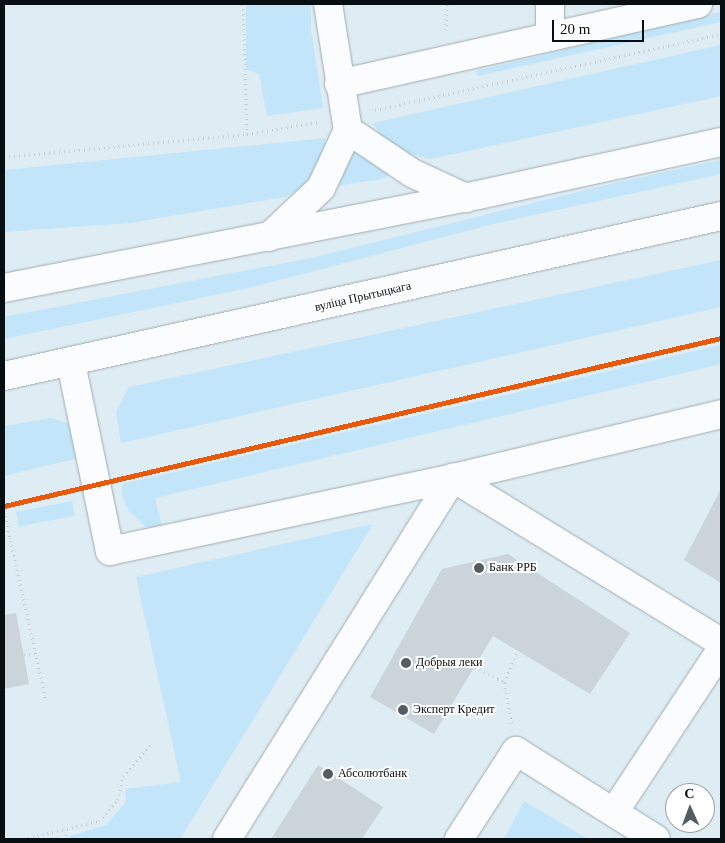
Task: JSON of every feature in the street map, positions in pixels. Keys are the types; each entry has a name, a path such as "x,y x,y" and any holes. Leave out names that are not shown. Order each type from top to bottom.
{"main road":[{"path":"269,237 321,188 348,130 339,84 328,4"},
{"path":"550,4 550,37"},
{"path":"339,84 698,4"},
{"path":"348,130 412,173 466,198"},
{"path":"4,288 466,198 721,142"},
{"name":"вуліца Прытыцкага","path":"4,376 71,363 721,216"},
{"path":"71,363 98,483 110,550 453,478 721,414"},
{"path":"453,478 721,642"},
{"path":"227,839 453,478"},
{"path":"614,812 721,650"},
{"path":"460,839 516,751 656,839"}],"path":[{"path":"243,4 248,134"},
{"path":"4,506 721,338"},
{"path":"4,511 46,700"},
{"path":"516,751 504,682 518,651"},
{"path":"24,655 36,653"},
{"path":"475,667 504,682"},
{"path":"23,839 100,821 118,800 123,776 151,745"},
{"path":"66,830 66,839"}],"shaded area":[{"path":"246,4 311,4 311,30 323,108 267,116 259,74 246,69"},
{"path":"721,12 721,22 478,76 476,71"},
{"path":"721,45 721,96 431,159 409,154 385,142 373,123"},
{"path":"326,138 319,169 303,188 285,197 130,223 4,232 4,170"},
{"path":"347,145 390,169 386,178 332,187"},
{"path":"721,160 721,174 493,224 253,287 4,339 4,317 311,258 614,183"},
{"path":"721,260 721,307 121,443 116,412 129,387"},
{"path":"721,345 721,364 155,498 162,526 146,527 129,511 122,496 122,484"},
{"path":"52,418 70,424 86,456 4,476 4,426"},
{"path":"72,501 75,516 19,527 16,512"},
{"path":"373,524 180,839 70,839 70,836 106,825 126,802 125,789 181,782 136,577"},
{"path":"524,801 588,839 504,839"}],"building":[{"path":"721,489 721,583 684,560"},
{"path":"508,554 630,633 590,694 493,636 434,734 370,697 442,569"},
{"path":"16,613 29,684 4,689 4,615"},
{"path":"318,765 383,807 362,839 271,839"}],"cycle path":[{"path":"4,506 721,338"}],"place":[{"name":"Банк РРБ","path":"479,568"},
{"name":"Добрыя леки","path":"406,663"},
{"name":"Эксперт Кредит","path":"403,710"},
{"name":"Абсолютбанк","path":"328,774"}]}
